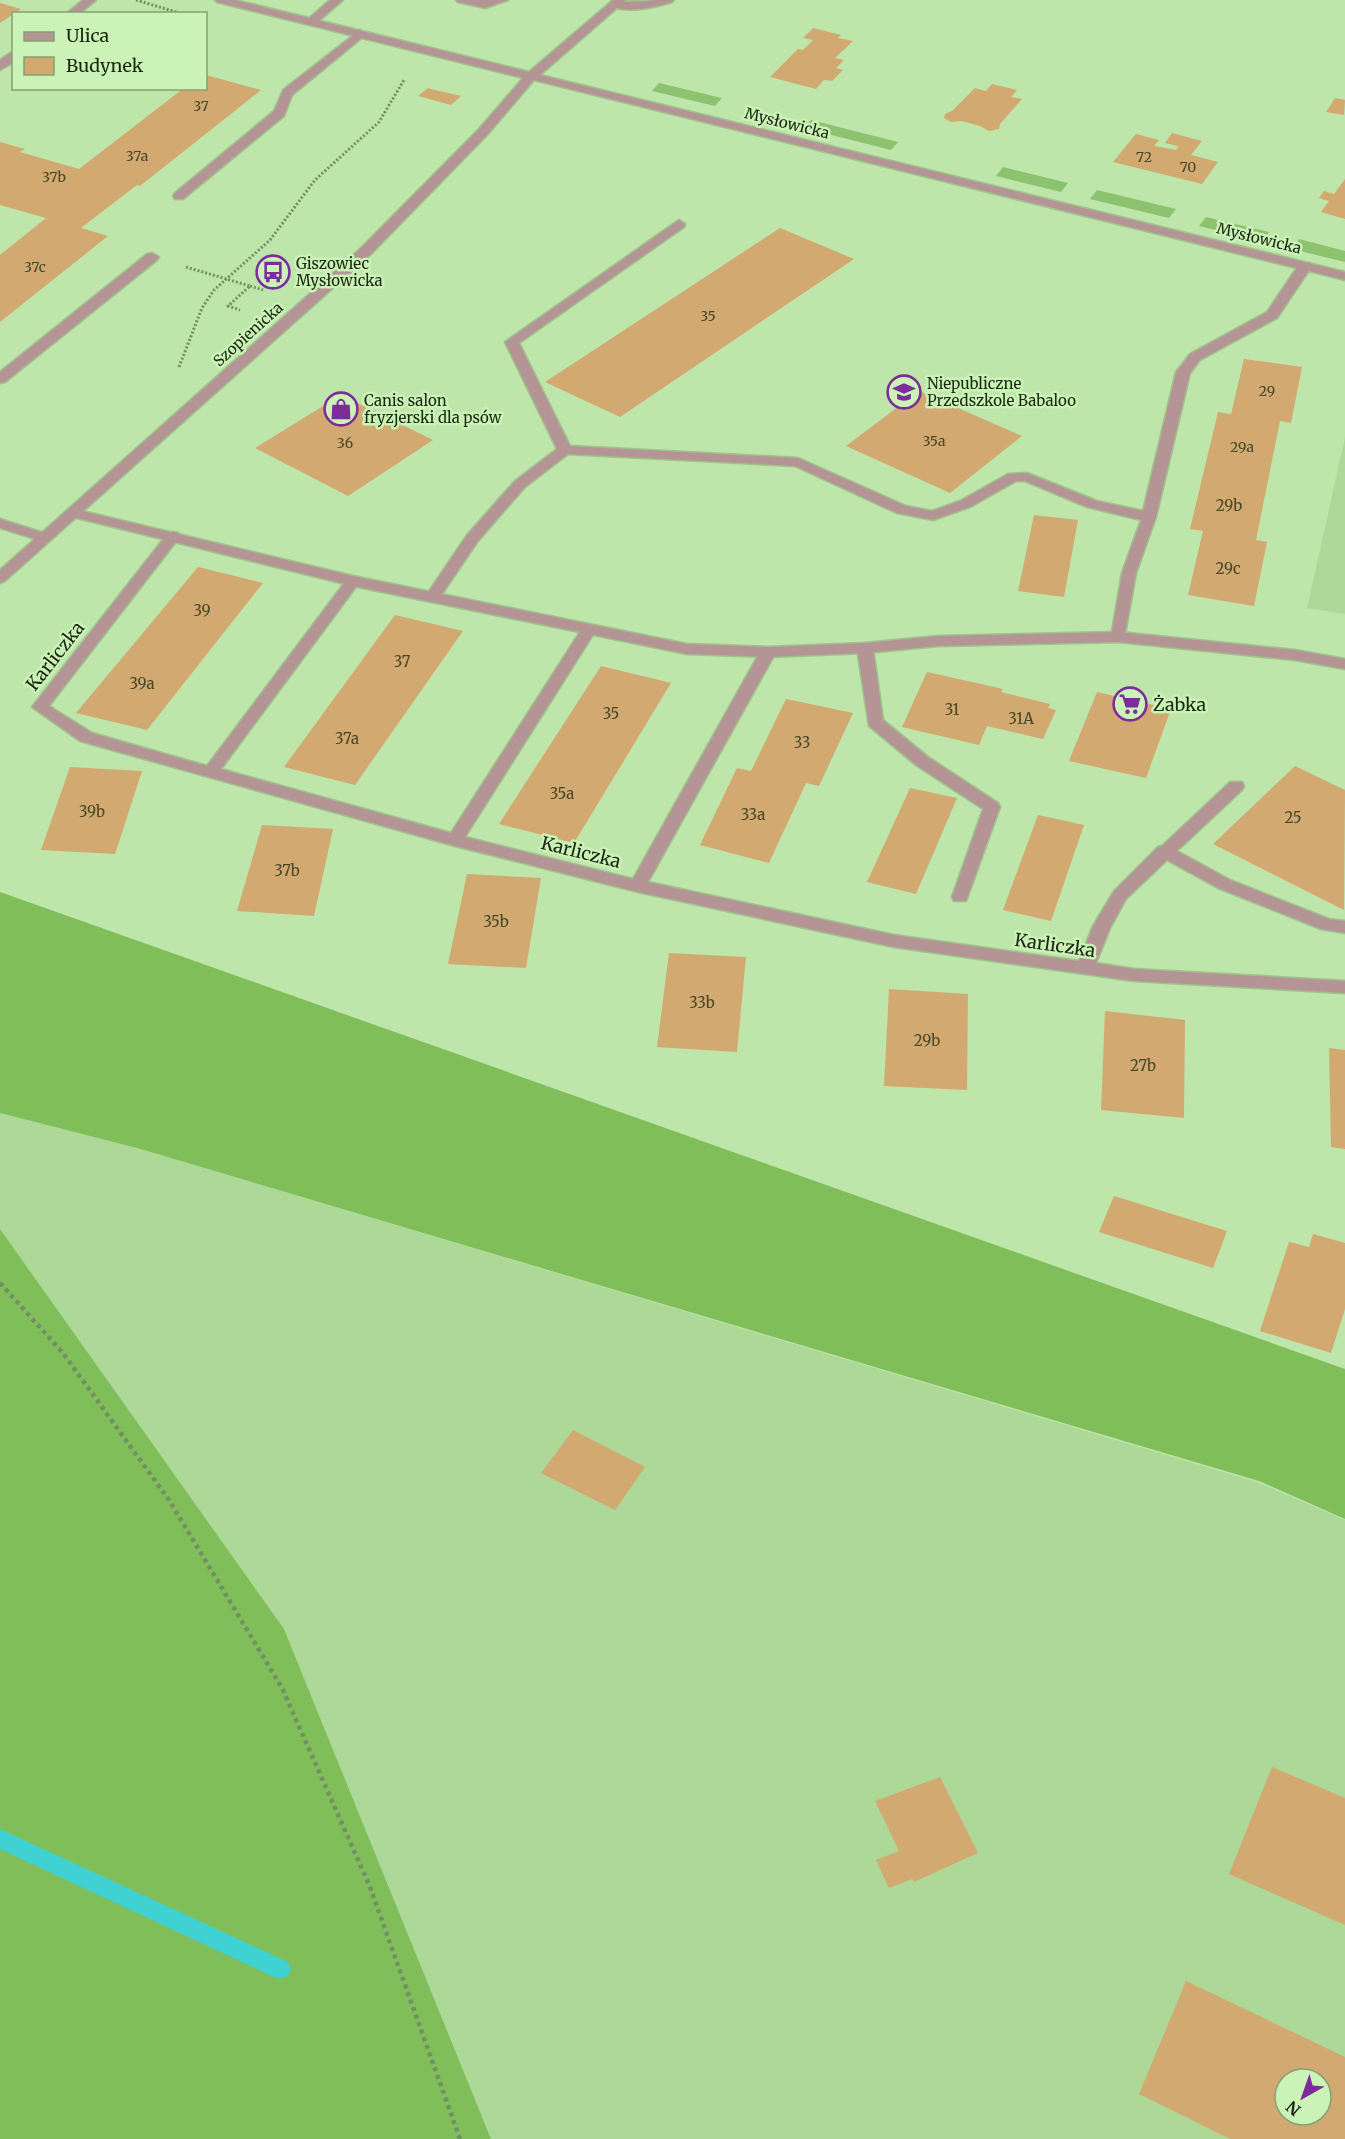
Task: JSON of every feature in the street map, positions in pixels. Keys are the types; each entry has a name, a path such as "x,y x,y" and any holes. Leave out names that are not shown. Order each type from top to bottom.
{"street":[{"path":"74,12 90,0"},
{"name":"Mysłowicka","path":"221,0 1345,276"},
{"path":"311,22 337,0"},
{"path":"462,0 485,5 502,0"},
{"path":"617,2 643,6 668,0"},
{"name":"Szopienicka","path":"0,578 366,251 483,132 531,76 617,2"},
{"path":"179,196 280,113 287,93 360,34"},
{"path":"565,450 512,342 679,224"},
{"path":"0,379 152,257"},
{"path":"1119,637 1129,573 1149,517 1183,372 1195,357 1272,315 1305,266"},
{"path":"433,597 472,538 519,484 565,450 798,462 902,510 933,516 965,504 1013,477 1027,477 1092,504 1149,517"},
{"path":"74,513 353,581 687,649 768,652 865,648 938,641 1119,637 1294,655 1345,664"},
{"path":"0,523 45,538"},
{"name":"Karliczka","path":"173,536 40,707 86,737 455,840 638,886 894,941 1134,975 1345,987"},
{"path":"211,772 353,581"},
{"path":"455,840 588,630"},
{"path":"865,648 875,722 922,761 992,807 960,897"},
{"path":"638,886 768,652"},
{"path":"1085,968 1102,926 1120,895 1164,851 1236,786"},
{"path":"1164,851 1224,884 1327,925 1345,927"}],"path":[{"path":"136,0 176,12"},
{"path":"177,372 206,301 225,279 270,240 315,180 379,122 407,76"},
{"path":"152,257 263,290"},
{"path":"240,310 228,306 250,286"},
{"path":"0,1283 63,1353 169,1500 282,1688 370,1887 460,2139"}],"shaded area":[{"path":"659,83 722,98 715,106 652,91"},
{"path":"811,120 898,142 891,150 804,128"},
{"path":"1003,167 1068,183 1061,192 996,176"},
{"path":"1097,190 1176,209 1169,218 1090,199"},
{"path":"1206,217 1269,232 1263,242 1199,226"},
{"path":"1299,239 1345,251 1345,262 1292,249"},
{"path":"1345,437 1345,614 1307,608"},
{"path":"0,892 1345,1369 1345,1519 1259,1481 137,1148 0,1113"},
{"path":"0,1113 137,1148 1257,1482 1345,1520 1345,2139 491,2139 284,1629 0,1229"},
{"path":"0,1229 284,1629 491,2139 0,2139"}],"building":[{"path":"0,3 21,9 12,12 12,15 0,23"},
{"path":"813,28 841,35 838,38 853,41 835,58 844,60 836,68 843,70 832,81 824,80 816,89 770,77 798,49 803,50 813,40 803,38"},
{"path":"207,75 261,90 140,186 137,185 81,228 108,236 0,322 0,255 46,218 0,205 0,142 25,149 20,152 79,169 181,90 207,90"},
{"path":"992,84 1017,90 1011,97 1022,99 1000,124 999,129 989,131 980,126 962,121 951,122 944,118 945,114 952,111 975,88 986,91"},
{"path":"428,88 461,96 451,105 418,96"},
{"path":"1335,98 1345,100 1344,115 1326,112"},
{"path":"1172,133 1202,141 1191,155 1218,162 1202,184 1113,162 1136,134 1159,140 1154,146 1176,150 1178,146 1165,143"},
{"path":"1345,179 1345,219 1321,212 1329,201 1319,198 1324,191 1334,194"},
{"path":"780,228 854,259 620,417 545,382"},
{"path":"1244,359 1302,367 1291,423 1280,421 1256,540 1267,542 1254,606 1188,595 1203,531 1190,529 1218,412 1231,414"},
{"path":"919,391 1022,436 950,493 846,446"},
{"path":"341,395 433,440 348,496 255,448"},
{"path":"1034,515 1078,520 1064,597 1018,591"},
{"path":"198,567 263,583 147,730 76,713"},
{"path":"395,615 463,631 355,785 284,767"},
{"path":"601,666 671,683 574,843 499,824"},
{"path":"927,672 1003,689 1001,692 1050,704 1048,708 1056,710 1043,739 987,726 979,745 902,727"},
{"path":"1097,692 1171,709 1146,778 1069,761"},
{"path":"786,699 853,713 819,786 806,783 769,863 700,845 737,768 751,771"},
{"path":"1295,766 1345,790 1344,910 1213,844"},
{"path":"70,767 142,771 115,854 41,850"},
{"path":"910,788 957,798 916,894 867,882"},
{"path":"1038,815 1084,825 1051,921 1003,910"},
{"path":"262,825 333,829 314,916 237,911"},
{"path":"467,874 541,878 526,968 448,964"},
{"path":"669,953 746,957 737,1052 657,1047"},
{"path":"889,989 968,994 967,1090 884,1086"},
{"path":"1105,1011 1185,1020 1184,1118 1101,1110"},
{"path":"1329,1048 1345,1050 1345,1149 1331,1147"},
{"path":"1114,1196 1227,1231 1213,1268 1099,1232"},
{"path":"1313,1234 1345,1243 1345,1309 1331,1353 1260,1331 1289,1242 1309,1247"},
{"path":"573,1430 645,1467 615,1510 541,1473"},
{"path":"1272,1767 1345,1798 1345,1925 1229,1874"},
{"path":"940,1777 978,1853 914,1882 912,1879 889,1888 876,1860 899,1851 875,1801"},
{"path":"1186,1981 1345,2057 1345,2139 1230,2139 1139,2094"}],"waterway":[{"path":"0,1839 280,1969"}],"place":[{"name":"Giszowiec Mysłowicka","path":"273,272"},
{"name":"Niepubliczne Przedszkole Babaloo","path":"904,392"},
{"name":"Canis salon fryzjerski dla psów","path":"341,409"},
{"name":"Żabka","path":"1130,704"}]}
